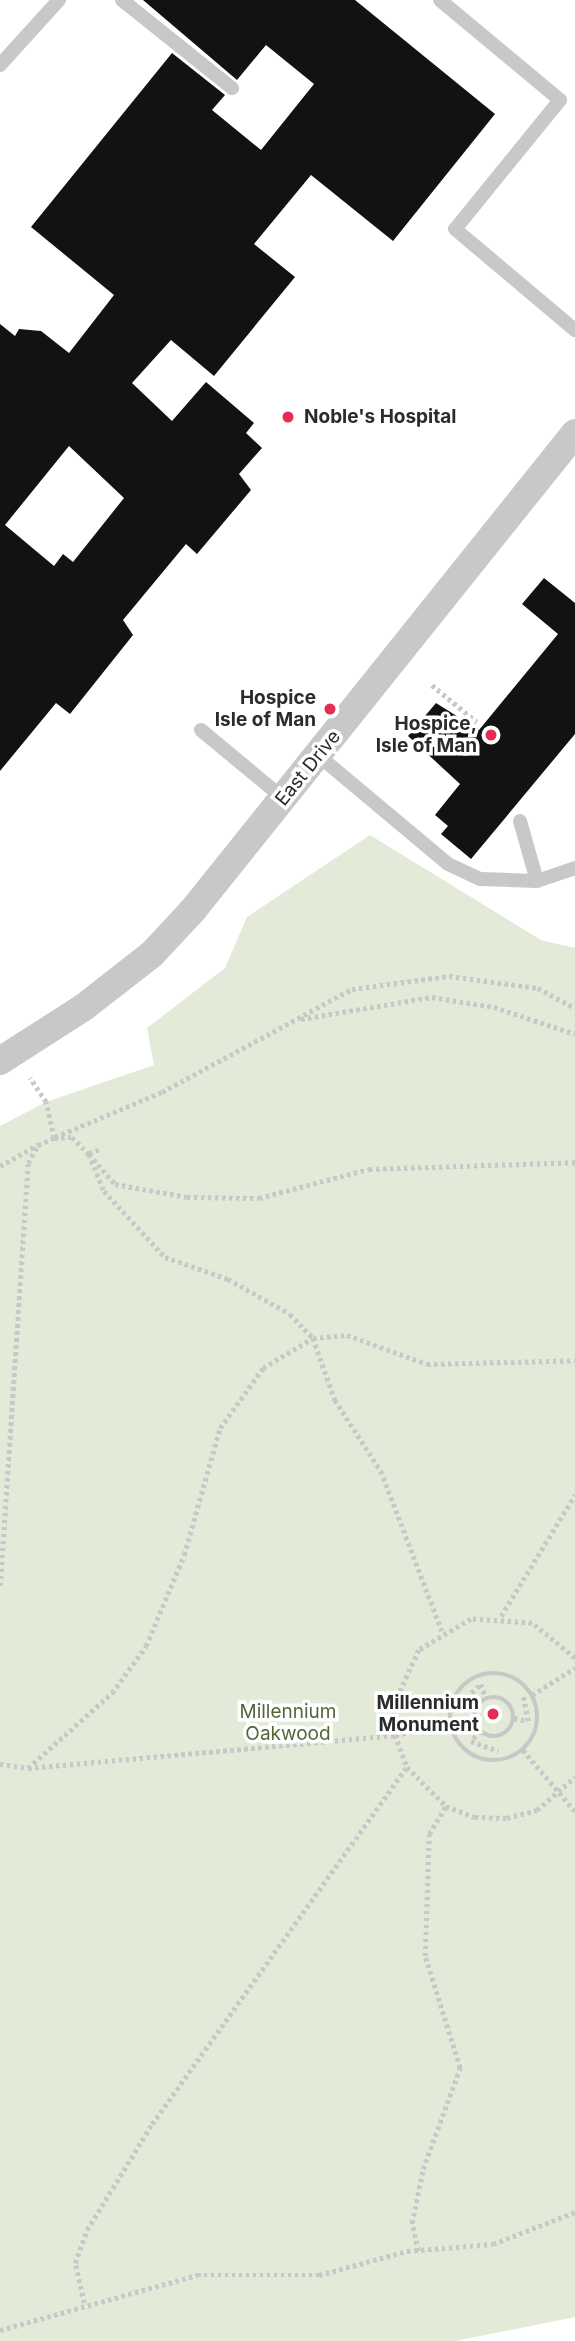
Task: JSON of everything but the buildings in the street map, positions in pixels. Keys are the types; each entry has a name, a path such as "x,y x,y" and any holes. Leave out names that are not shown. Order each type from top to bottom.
{"street":[{"name":"East Drive","path":"7,1058 152,954 319,756 575,433"}],"lane":[{"path":"0,65 59,0"},
{"path":"121,0 232,88"},
{"path":"440,0 560,100 455,229 575,330"},
{"path":"201,730 283,798"},
{"path":"319,756 448,864 480,879 537,881 575,867"},
{"path":"520,821 537,881"}],"path":[{"path":"432,685 477,722"},
{"path":"0,1166 38,1145 162,1092 352,989 449,976 538,988 575,1008"},
{"path":"298,1019 432,997 494,1007 575,1034"},
{"path":"7,1058 46,1102 54,1138"},
{"path":"54,1138 72,1138 115,1184 187,1198 259,1198 369,1169 575,1162"},
{"path":"0,1586 28,1163 38,1145"},
{"path":"89,1154 99,1150"},
{"path":"89,1154 104,1191 164,1257 207,1269 290,1314 313,1338 335,1400 381,1471 442,1631"},
{"path":"28,1768 112,1693 146,1646 184,1555 220,1428 262,1368 313,1338 347,1335 427,1364 575,1360"},
{"path":"0,1470 8,1470"},
{"path":"501,1616 575,1495"},
{"path":"575,1658 532,1623 501,1616 442,1631 402,1675 395,1735 407,1767 446,1806 475,1817 507,1818 537,1810 564,1792 575,1777"},
{"path":"532,1695 575,1668"},
{"path":"512,1676 532,1695 538,1718 523,1750 502,1760 479,1758 460,1745 450,1724 453,1698 472,1678 512,1676"},
{"path":"461,1702 481,1684 486,1698 474,1720"},
{"path":"486,1698 505,1700 514,1717 528,1721 523,1695"},
{"path":"0,1764 28,1768 395,1735 488,1716"},
{"path":"474,1720 481,1731 499,1736 514,1717"},
{"path":"481,1731 471,1741 498,1751"},
{"path":"523,1750 564,1792 575,1811"},
{"path":"84,2303 75,2263 87,2230 152,2124 407,1767"},
{"path":"418,2251 412,2223 423,2169 460,2068 425,1956 429,1834 446,1806"},
{"path":"0,2330 84,2303 197,2276 319,2275 418,2251 494,2244 575,2212"}],"green space":[{"name":"Millennium Oakwood","path":"370,835 541,940 575,948 575,2317 455,2341 0,2341 0,1126 46,1102 154,1065 147,1028 225,968 247,917"}],"place":[{"name":"Noble's Hospital","path":"288,417"},
{"name":"Hospice Isle of Man","path":"330,709"},
{"name":"Hospice, Isle of Man","path":"491,735"},
{"name":"Millennium Monument","path":"493,1714"}]}
